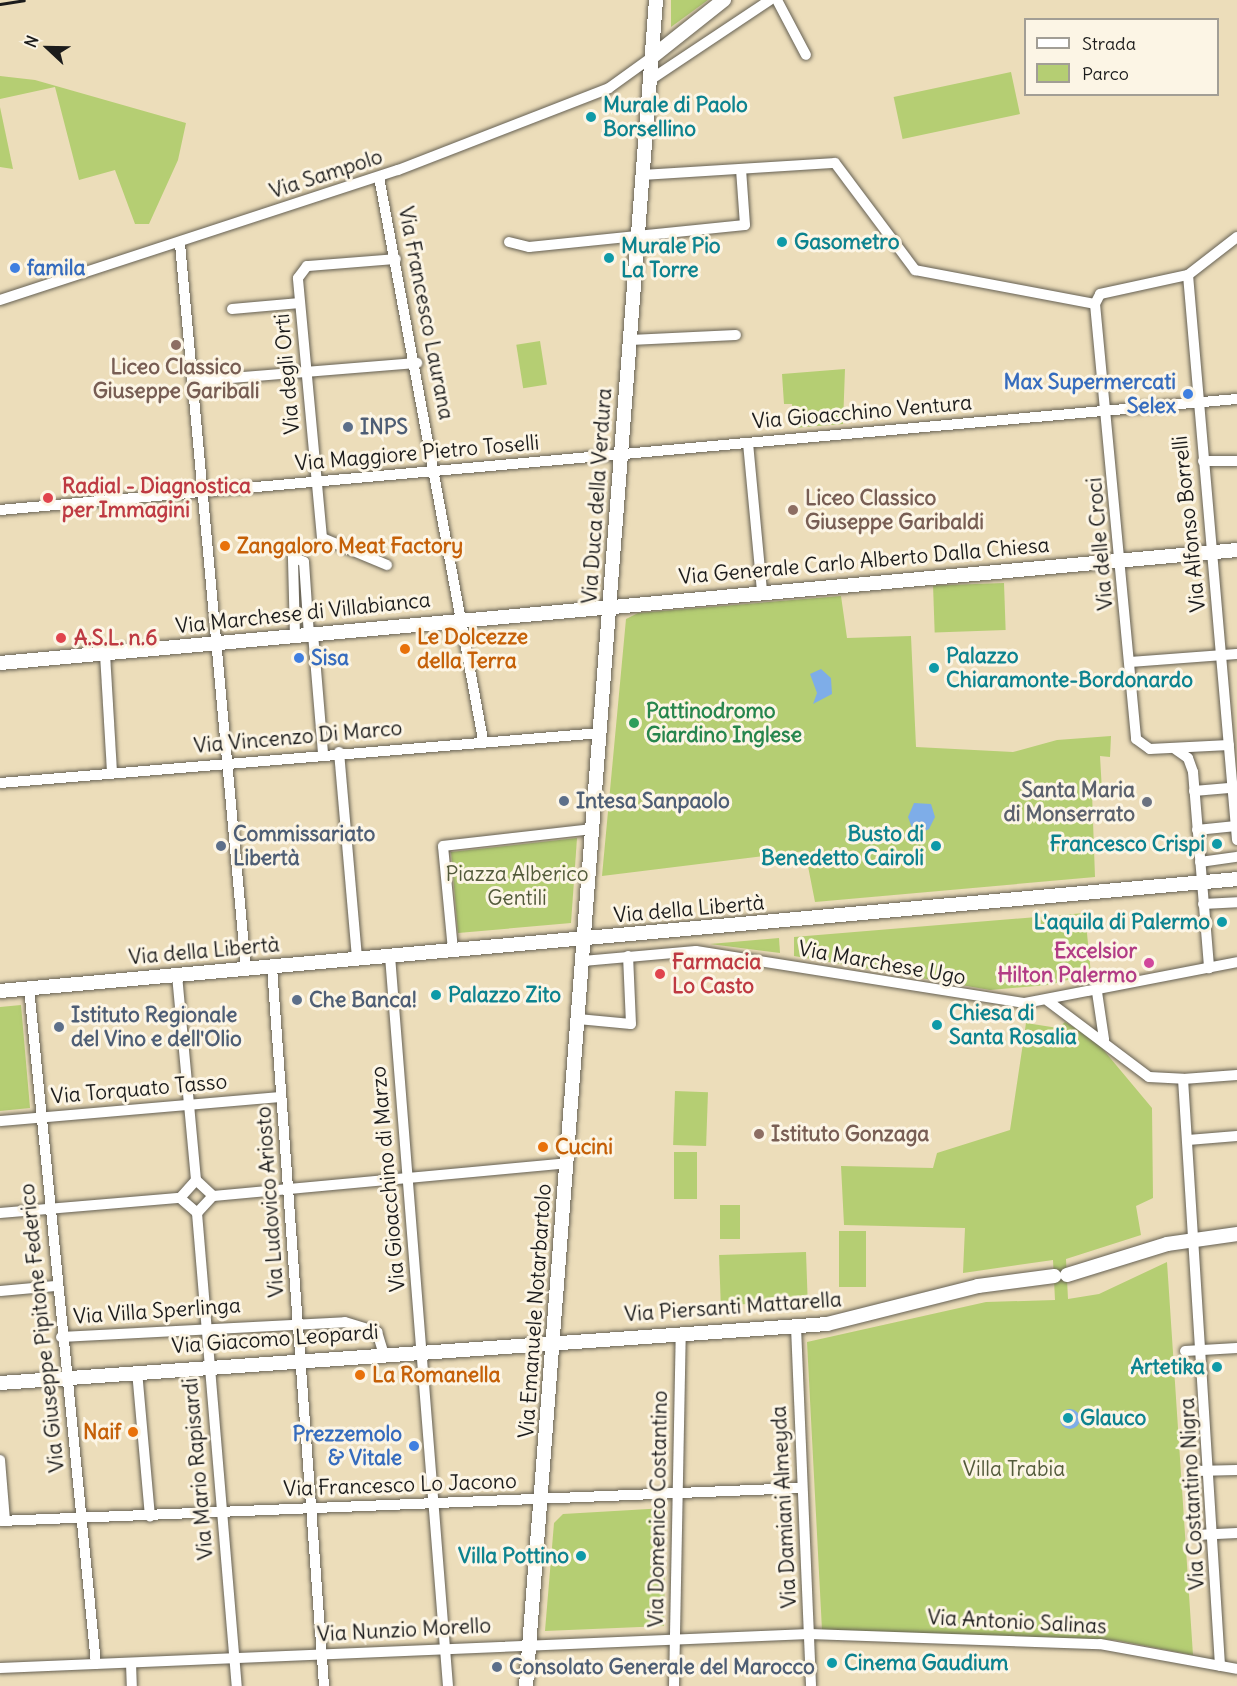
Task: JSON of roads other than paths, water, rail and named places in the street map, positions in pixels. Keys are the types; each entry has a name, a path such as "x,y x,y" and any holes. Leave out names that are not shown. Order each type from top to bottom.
{"street":[{"name":"Via Duca della Verdura","path":"584,939 656,0"},
{"path":"652,57 724,0"},
{"path":"650,80 770,0"},
{"path":"777,0 806,55"},
{"name":"Via Sampolo","path":"0,300 180,244 379,177 609,88 652,57"},
{"path":"643,175 835,163 915,270 1095,304 1100,294 1188,275 1237,237"},
{"path":"509,242 529,247 745,225 741,169"},
{"name":"Via Francesco Laurana","path":"379,177 437,470 483,740"},
{"path":"180,244 246,969"},
{"name":"Via degli Orti","path":"387,565 322,538 298,278 307,266 396,259"},
{"name":"Via Alfonso Borrelli","path":"1188,275 1196,402 1212,552 1228,745 1234,768 1232,788 1237,840"},
{"path":"232,309 300,303"},
{"name":"Via delle Croci","path":"1095,304 1122,560 1136,739 1150,749 1175,749"},
{"path":"630,340 736,335"},
{"path":"193,381 417,363"},
{"name":"Via Gioacchino Ventura","path":"622,454 1237,399"},
{"path":"748,443 762,591"},
{"name":"Via Maggiore Pietro Toselli","path":"0,510 622,454"},
{"path":"1203,461 1237,461"},
{"name":"Via Generale Carlo Alberto Dalla Chiesa","path":"610,610 762,591 1237,550"},
{"path":"308,636 304,562 293,557 308,636 323,753"},
{"name":"Via Marchese di Villabianca","path":"0,668 308,636 610,610"},
{"path":"1130,662 1237,654"},
{"path":"105,656 112,773"},
{"name":"Via Marchese di Villabianca","path":"0,663 105,656"},
{"name":"Via Vincenzo Di Marco","path":"0,783 323,753 600,733"},
{"path":"1175,749 1228,745"},
{"path":"1175,749 1191,765 1209,968"},
{"path":"339,752 357,959"},
{"path":"1194,791 1232,788"},
{"path":"1197,830 1236,826"},
{"path":"453,950 443,846 592,830"},
{"path":"1200,862 1237,857"},
{"name":"Via della Libertà","path":"0,991 1237,879"},
{"path":"1203,904 1237,902"},
{"name":"Via Emanuele Notarbartolo","path":"526,1686 584,939"},
{"name":"Via Marchese Ugo","path":"583,961 696,951 985,1000 1048,1001 1237,962"},
{"name":"Via Gioacchino di Marzo","path":"390,956 448,1686"},
{"path":"578,1019 631,1024 628,956"},
{"name":"Via Ludovico Ariosto","path":"272,967 324,1686"},
{"path":"177,975 196,1180 213,1196"},
{"name":"Via Giuseppe Pipitone Federico","path":"29,988 61,1337 96,1664"},
{"path":"1097,992 1104,1039"},
{"path":"1048,1001 1104,1039 1149,1077 1184,1079 1237,1075"},
{"name":"Via Costantino Nigra","path":"1184,1079 1203,1350 1220,1666"},
{"name":"Via Torquato Tasso","path":"0,1121 281,1097"},
{"path":"1188,1140 1237,1136"},
{"path":"180,1198 197,1213 213,1196 567,1163"},
{"path":"0,1213 180,1198 196,1180"},
{"name":"Via Mario Rapisardi","path":"197,1213 237,1686"},
{"name":"Via Piersanti Mattarella","path":"554,1341 796,1327 851,1320 978,1286 1060,1276 1195,1238 1237,1234"},
{"path":"0,1291 56,1286"},
{"name":"Via Villa Sperlinga","path":"61,1337 299,1321 370,1326 382,1341 383,1352"},
{"name":"Via Damiani Almeyda","path":"796,1327 812,1686"},
{"name":"Via Domenico Costantino","path":"674,1686 681,1333"},
{"name":"Via Giacomo Leopardi","path":"0,1383 209,1364 554,1341"},
{"path":"1185,1351 1237,1348"},
{"path":"137,1371 150,1516"},
{"path":"0,1460 3,1521"},
{"path":"1195,1471 1237,1470"},
{"name":"Via Francesco Lo Jacono","path":"3,1521 802,1488"},
{"path":"1196,1534 1237,1533"},
{"name":"Via Nunzio Morello","path":"0,1668 444,1647 810,1634"},
{"name":"Via Antonio Salinas","path":"810,1634 1100,1644 1237,1669"},
{"path":"131,1663 132,1686"}],"water":[{"path":"821,669 831,678 832,694 813,704 817,693 810,674"},
{"path":"914,803 931,804 935,817 929,829 915,836 908,817"},
{"path":"1070,1409 1077,1412 1080,1419 1077,1426 1070,1429 1063,1426 1060,1419 1063,1412"}],"railway":[{"path":"0,4 24,0"}],"place":[{"name":"Murale di Paolo Borsellino","path":"591,117"},
{"name":"Gasometro","path":"782,242"},
{"name":"Murale Pio La Torre","path":"609,258"},
{"name":"famila","path":"15,268"},
{"name":"Liceo Classico Giuseppe Garibali","path":"176,345"},
{"name":"Max Supermercati Selex","path":"1188,394"},
{"name":"INPS","path":"348,427"},
{"name":"Radial - Diagnostica per Immagini","path":"48,498"},
{"name":"Liceo Classico Giuseppe Garibaldi","path":"793,510"},
{"name":"Zangaloro Meat Factory","path":"225,546"},
{"name":"A.S.L. n.6","path":"61,638"},
{"name":"Le Dolcezze della Terra","path":"405,649"},
{"name":"Sisa","path":"299,658"},
{"name":"Palazzo Chiaramonte-Bordonardo","path":"934,668"},
{"name":"Pattinodromo Giardino Inglese","path":"634,723"},
{"name":"Intesa Sanpaolo","path":"564,801"},
{"name":"Santa Maria di Monserrato","path":"1147,802"},
{"name":"Francesco Crispi","path":"1217,844"},
{"name":"Commissariato Libertà","path":"221,846"},
{"name":"Busto di Benedetto Cairoli","path":"936,846"},
{"name":"L'aquila di Palermo","path":"1222,922"},
{"name":"Excelsior Hilton Palermo","path":"1149,963"},
{"name":"Farmacia Lo Casto","path":"660,974"},
{"name":"Palazzo Zito","path":"436,995"},
{"name":"Che Banca!","path":"297,1000"},
{"name":"Chiesa di Santa Rosalia","path":"937,1025"},
{"name":"Istituto Regionale del Vino e dell'Olio","path":"59,1027"},
{"name":"Istituto Gonzaga","path":"759,1134"},
{"name":"Cucini","path":"543,1147"},
{"name":"Artetika","path":"1217,1367"},
{"name":"La Romanella","path":"360,1375"},
{"name":"Glauco","path":"1068,1418"},
{"name":"Naif","path":"133,1432"},
{"name":"Prezzemolo & Vitale","path":"414,1446"},
{"name":"Villa Pottino","path":"581,1556"},
{"name":"Cinema Gaudium","path":"832,1663"},
{"name":"Consolato Generale del Marocco","path":"497,1667"}],"park label":[{"name":"Piazza Alberico Gentili","path":"517,886"},
{"name":"Villa Trabia","path":"1014,1469"}]}
